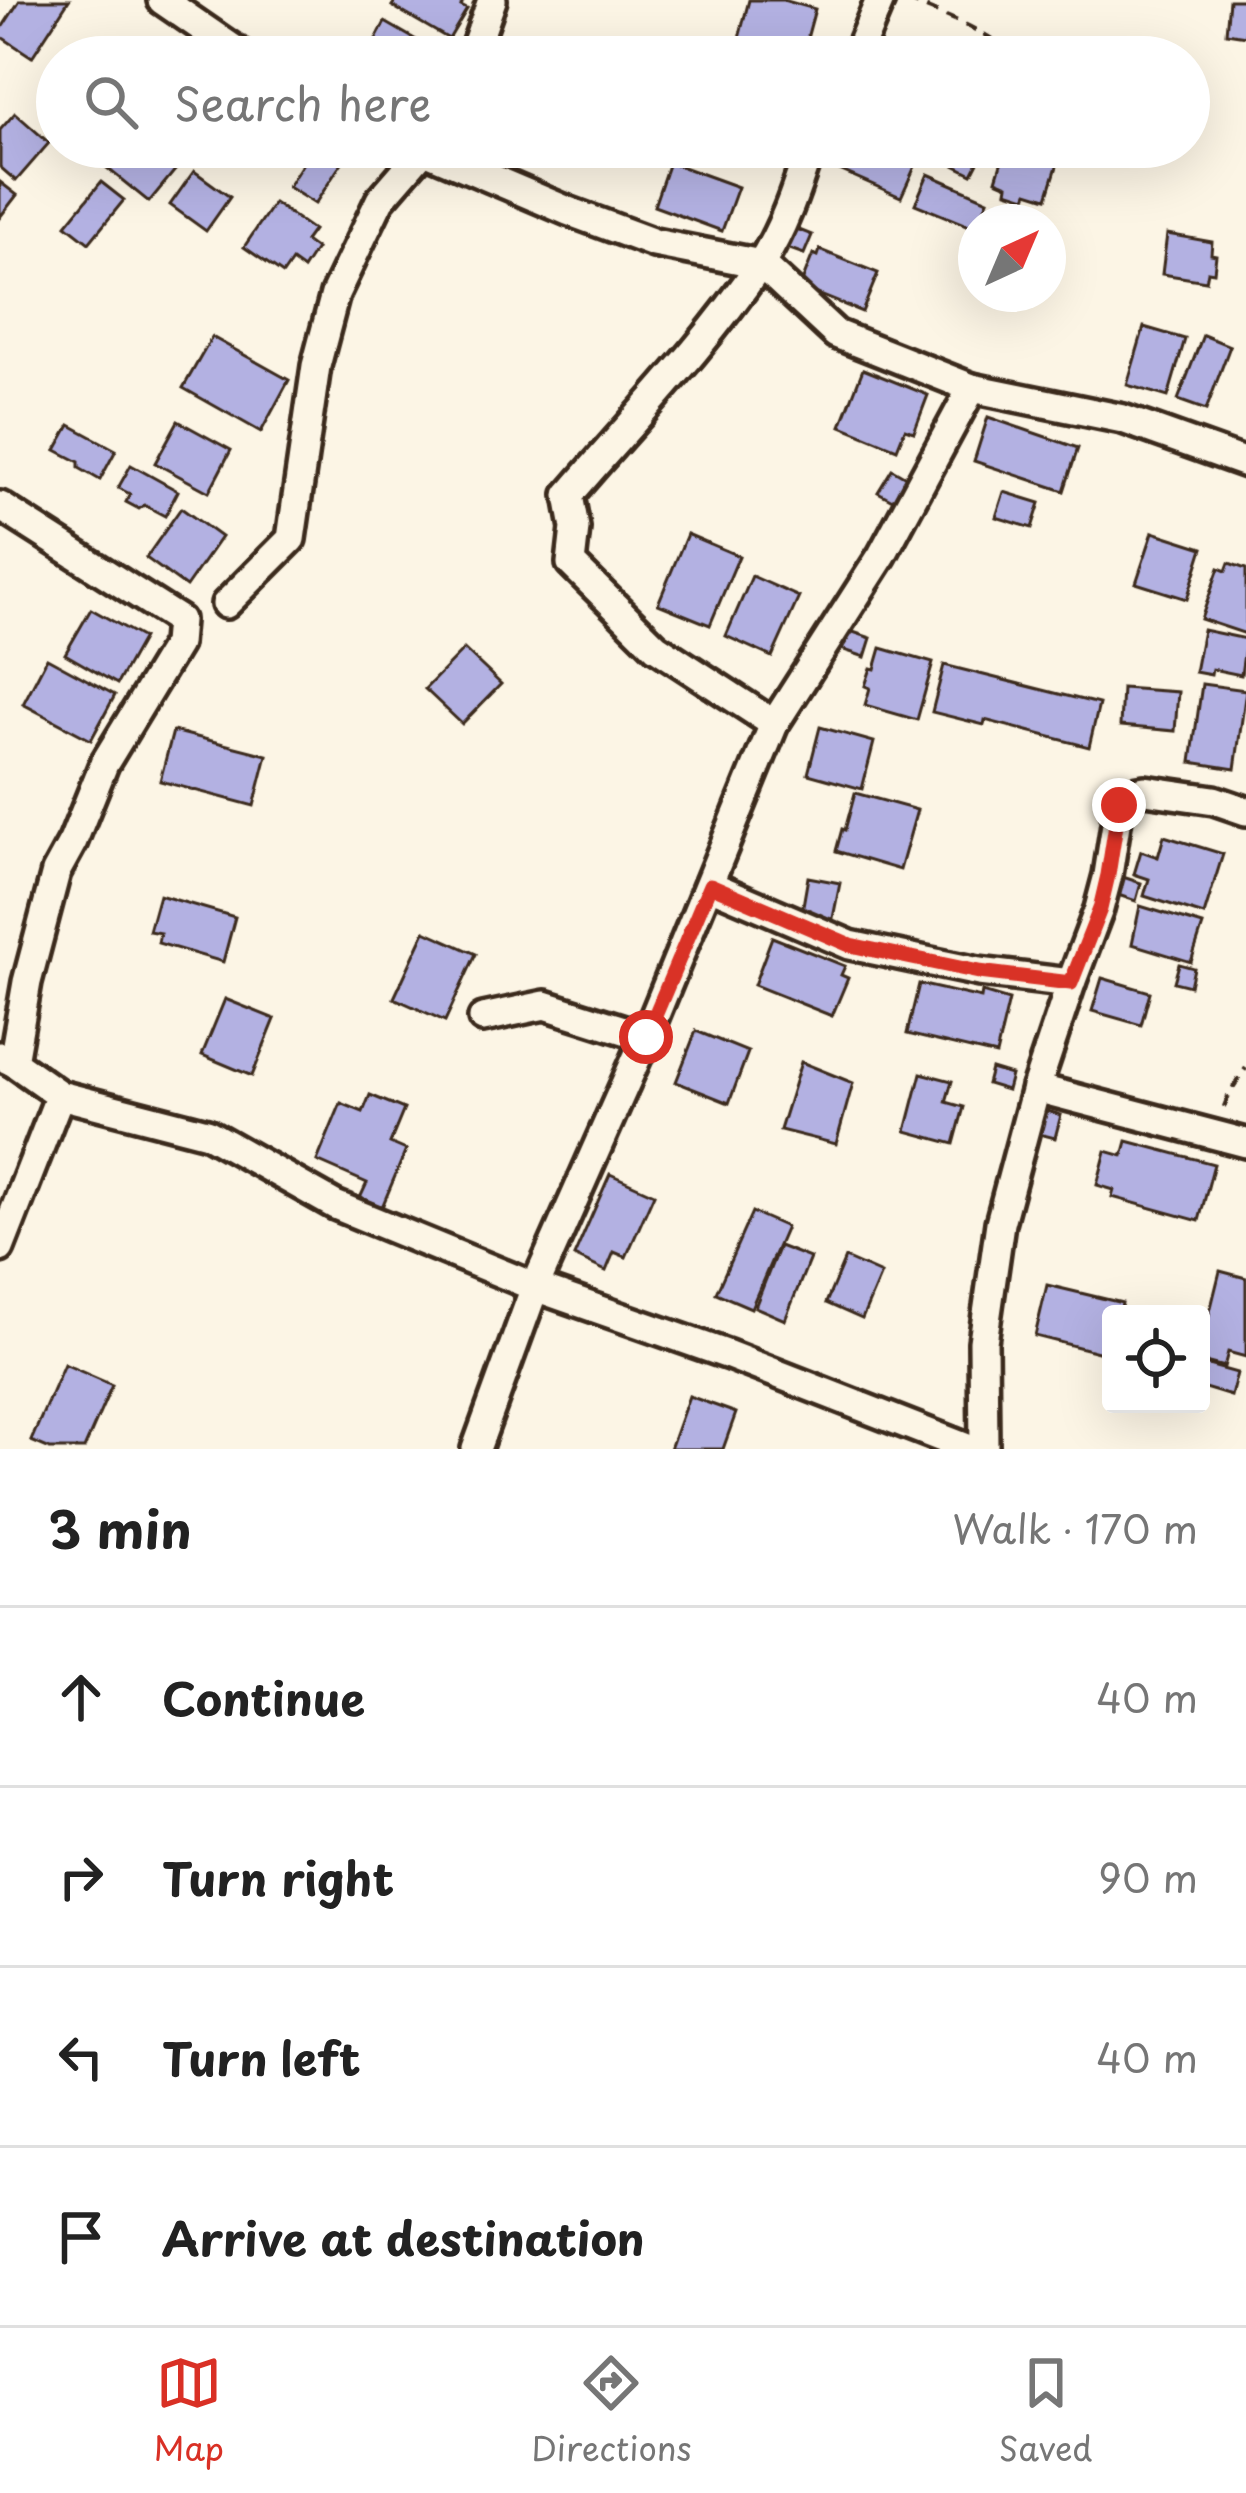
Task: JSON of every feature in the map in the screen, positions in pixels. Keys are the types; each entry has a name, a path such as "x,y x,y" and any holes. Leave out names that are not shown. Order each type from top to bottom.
{"street":[{"path":"161,0 214,36"},
{"path":"479,36 492,0"},
{"path":"865,36 880,0"},
{"path":"226,604 291,539 316,366 335,294 380,200 406,168"},
{"path":"469,168 654,243 761,264 836,334 972,388 1123,419 1246,463"},
{"path":"774,724 656,647 571,563 574,528 569,495 674,375 761,264 802,168"},
{"path":"476,1449 535,1287 646,1037 774,724 882,555 972,388"},
{"path":"0,506 179,620 177,644 104,764 56,872 7,1059 60,1095 207,1132 335,1205 535,1287 730,1355 970,1449"},
{"path":"984,1449 982,1342 1000,1223 1036,1088 1100,909 1122,798 1145,790 1214,800 1246,811"},
{"path":"710,885 850,945 979,972 1071,983"},
{"path":"483,1018 545,1005 646,1037"},
{"path":"1036,1088 1246,1143"},
{"path":"0,1248 60,1095"}],"path":[{"path":"908,0 982,36"},
{"path":"1214,1135 1230,1092 1246,1068"}],"building":[{"path":"20,0 69,0 46,36 36,36 32,57 0,36"},
{"path":"396,0 464,0 461,6 467,9 451,36 444,36 392,6"},
{"path":"749,0 783,0 815,9 808,36 740,36"},
{"path":"1229,0 1246,0 1246,36 1226,33"},
{"path":"385,22 409,36 378,36"},
{"path":"15,113 36,132 36,158 16,181 0,167 0,130"},
{"path":"107,168 177,168 149,202"},
{"path":"300,168 338,168 315,204 288,187"},
{"path":"667,168 686,168 738,187 722,231 654,206"},
{"path":"835,168 914,168 901,197"},
{"path":"1000,168 1056,168 1047,198 1007,191 1008,185 996,180"},
{"path":"194,171 230,197 206,231 170,205"},
{"path":"928,174 988,200 986,204 958,204 958,222 915,204"},
{"path":"0,182 17,195 0,217"},
{"path":"101,182 124,200 89,243 66,225"},
{"path":"274,203 313,230 305,241 316,249 303,269 292,261 283,274 244,247"},
{"path":"794,228 812,235 804,254 787,248"},
{"path":"1167,234 1212,242 1214,272 1208,271 1206,281 1162,274"},
{"path":"820,250 878,273 862,312 800,287 813,254 818,256"},
{"path":"1144,327 1185,339 1168,397 1127,385"},
{"path":"1203,335 1230,346 1206,410 1178,400"},
{"path":"212,337 289,380 261,432 183,388"},
{"path":"863,369 928,395 914,432 905,429 897,449 841,426"},
{"path":"988,417 1078,448 1064,491 974,461"},
{"path":"178,421 231,450 209,492 155,463"},
{"path":"70,425 116,450 100,480 56,450"},
{"path":"131,465 178,491 165,516 126,502 130,494 118,488"},
{"path":"892,469 911,480 898,503 878,492"},
{"path":"1004,492 1040,503 1032,528 996,517"},
{"path":"181,508 221,537 186,587 146,558"},
{"path":"1153,532 1203,548 1187,599 1136,583"},
{"path":"687,534 739,556 710,625 658,604"},
{"path":"1229,563 1246,569 1246,634 1201,619 1219,568 1226,571"},
{"path":"752,576 799,597 772,657 726,636"},
{"path":"91,609 143,638 117,684 65,654"},
{"path":"847,630 871,638 865,657 841,649"},
{"path":"1203,630 1246,639 1241,675 1212,669 1211,675 1195,672"},
{"path":"881,648 933,663 917,720 865,705 870,688 865,686"},
{"path":"464,649 501,684 462,724 425,689"},
{"path":"47,658 115,695 91,740 23,704"},
{"path":"944,665 1099,704 1089,747 985,720 984,725 932,712"},
{"path":"1202,684 1246,690 1235,769 1191,762"},
{"path":"1122,688 1178,692 1175,731 1120,726"},
{"path":"820,727 874,742 862,789 808,774"},
{"path":"173,731 267,755 254,806 160,781"},
{"path":"855,793 917,810 900,870 836,851"},
{"path":"1164,836 1223,854 1204,915 1144,896 1149,879 1134,874 1141,851 1158,857"},
{"path":"1114,874 1141,883 1136,901 1109,892"},
{"path":"808,877 840,883 832,923 801,917"},
{"path":"159,895 235,917 223,962 158,943 160,933 149,931"},
{"path":"1140,906 1203,925 1191,962 1132,944"},
{"path":"425,931 476,954 445,1021 394,998"},
{"path":"772,937 845,966 841,975 848,978 832,1016 754,985"},
{"path":"1179,964 1194,968 1190,986 1174,982"},
{"path":"1102,978 1150,992 1141,1025 1092,1011"},
{"path":"919,984 1009,1000 996,1055 907,1034"},
{"path":"225,999 275,1019 252,1076 202,1055"},
{"path":"696,1031 748,1052 729,1103 676,1082"},
{"path":"801,1062 853,1083 836,1144 780,1130"},
{"path":"991,1069 1011,1075 1007,1090 987,1084"},
{"path":"921,1073 952,1081 946,1102 964,1107 954,1144 906,1131"},
{"path":"370,1095 404,1109 390,1143 406,1150 382,1207 360,1198 367,1183 317,1161 341,1103 363,1112"},
{"path":"1041,1109 1061,1115 1055,1138 1035,1133"},
{"path":"1127,1141 1214,1164 1199,1221 1112,1197 1114,1190 1097,1185 1106,1151 1123,1156"},
{"path":"610,1174 654,1194 626,1257 614,1252 606,1271 574,1256"},
{"path":"752,1212 786,1227 751,1308 716,1293"},
{"path":"779,1246 810,1258 785,1320 755,1307"},
{"path":"845,1258 881,1274 862,1319 826,1303"},
{"path":"1220,1271 1246,1278 1246,1357 1228,1352 1224,1367 1210,1363 1210,1312"},
{"path":"1047,1285 1122,1303 1102,1305 1102,1353 1035,1336"},
{"path":"64,1364 112,1385 84,1449 50,1449 31,1441"},
{"path":"1210,1366 1237,1373 1231,1396 1210,1390"},
{"path":"689,1396 736,1413 723,1449 670,1449"}],"route":[{"path":"646,1037 710,885 850,945 979,972 1071,983 1100,909 1119,805"}]}
